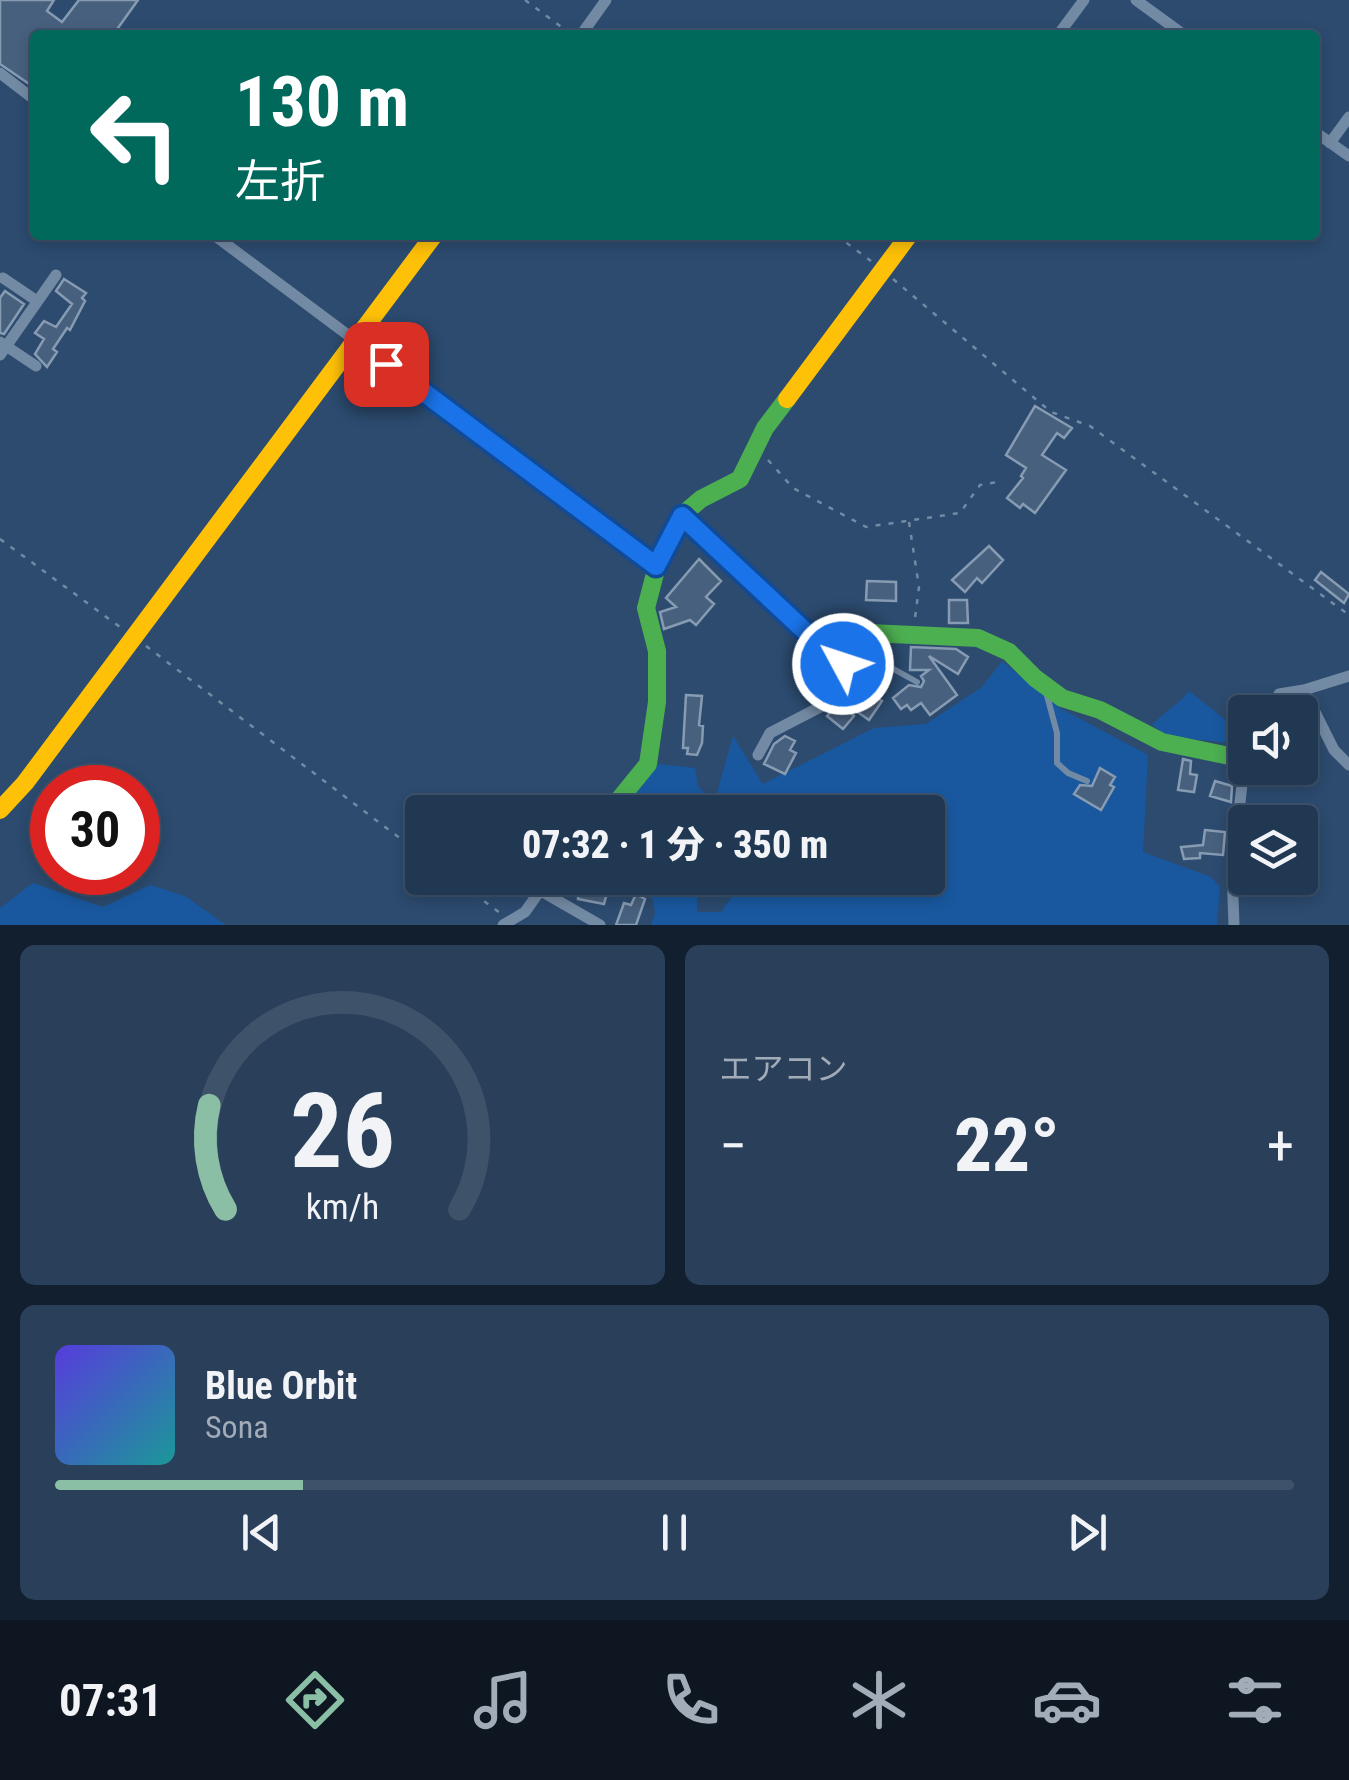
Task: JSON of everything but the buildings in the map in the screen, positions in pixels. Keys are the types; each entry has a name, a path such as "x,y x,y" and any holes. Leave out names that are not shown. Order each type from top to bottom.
{"street":[{"path":"584,30 606,0"},
{"path":"1062,30 1084,0"},
{"path":"1136,0 1177,30"},
{"path":"0,74 30,96"},
{"path":"1330,142 1349,117"},
{"path":"1320,135 1349,156"},
{"path":"221,240 656,566"},
{"path":"0,810 134,638 430,240"},
{"path":"623,795 648,764 657,702 657,651 646,608 656,566 682,516 701,500 740,479 765,428 905,240"},
{"path":"36,366 2,348 56,275"},
{"path":"3,278 38,301"},
{"path":"682,516 823,648 839,647 870,633 978,638 1009,652 1062,698 1100,710 1162,742 1228,756"},
{"path":"758,755 770,733 824,705 835,689 843,664 839,647"},
{"path":"1278,695 1349,676"},
{"path":"1304,690 1334,750 1349,766"},
{"path":"1234,925 1232,871 1241,785"},
{"path":"506,922 526,912 539,895"},
{"path":"547,895 598,923 599,908"}],"lane":[{"path":"839,647 917,682"},
{"path":"1045,686 1056,733 1057,763 1087,781"}],"path":[{"path":"525,0 565,30"},
{"path":"843,240 1051,412 1090,426 1349,615"},
{"path":"760,440 766,456 793,488 866,527 960,513 980,485 1003,482"},
{"path":"910,522 920,586 912,634"},
{"path":"0,539 405,842"},
{"path":"473,895 506,922"}],"shaded area":[{"path":"1002,661 1060,708 1148,755 1143,852 1211,877 1220,887 1217,925 651,925 655,913 653,899 647,895 697,895 697,912 721,912 733,895 945,895 945,795 716,795 733,736 763,784 874,728 926,724 982,687"},
{"path":"1189,691 1228,722 1228,743 1169,737 1152,725"},
{"path":"658,764 695,768 698,786 706,795 633,795"},
{"path":"30,885 30,895 68,895 103,907 129,895 160,895 160,888 185,896 226,925 0,925 0,908"}],"traffic: fast":[{"path":"623,795 648,764 657,702 657,651 646,608 657,566 681,516 701,499 740,479 765,428 787,399"},
{"path":"681,516 823,648 832,650 870,633 978,638 1009,652 1062,698 1100,710 1162,742 1228,756"}],"traffic: slow":[{"path":"0,810 25,783 430,240"},
{"path":"787,399 905,240"}],"route":[{"path":"386,364 656,566 682,516 843,664"}]}
